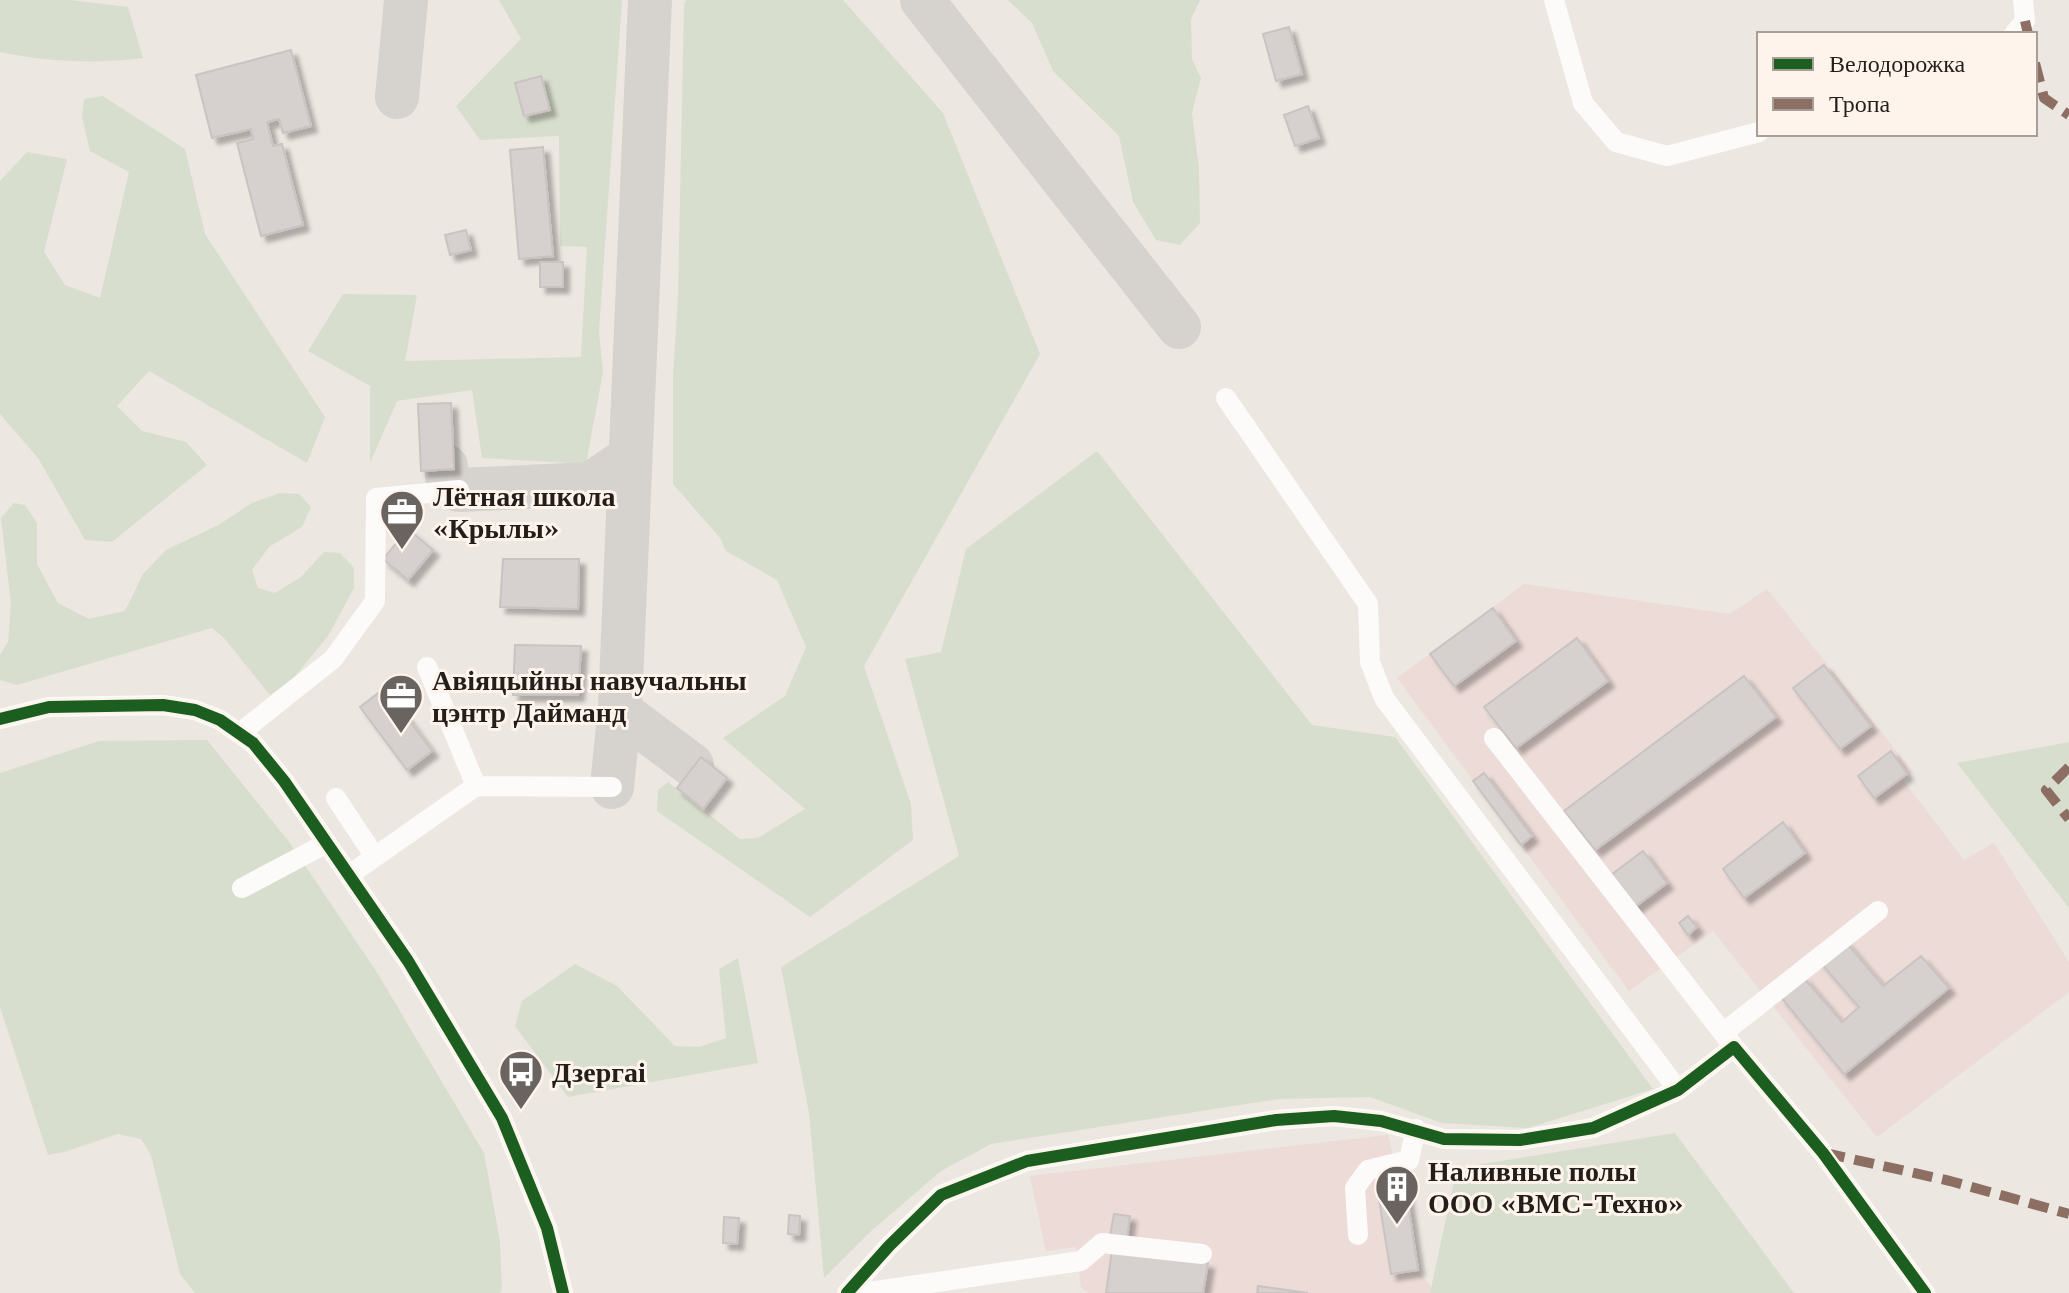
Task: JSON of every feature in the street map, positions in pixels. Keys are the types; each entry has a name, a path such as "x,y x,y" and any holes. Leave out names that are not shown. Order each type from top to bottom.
{"street":[{"path":"1554,0 1583,103 1616,142 1667,156 1757,133"},
{"path":"2016,32 2025,21 2023,0"},
{"path":"1226,398 1368,604 1370,662 1384,698 1678,1090"},
{"path":"241,732 333,659 375,601 376,498 459,490"},
{"path":"427,667 476,786"},
{"path":"0,719 49,707 163,705 195,710 241,732 284,781 408,961 502,1118 547,1228 563,1293"},
{"path":"1494,738 1729,1040 1823,1153 1925,1293"},
{"path":"349,875 476,786 612,787"},
{"path":"336,798 375,857"},
{"path":"242,888 327,843"},
{"path":"847,1293 941,1195 1027,1161 1276,1120 1334,1116 1381,1121 1444,1139 1520,1140 1593,1128 1678,1090 1729,1040 1878,911"},
{"path":"1358,1235 1355,1188 1368,1170 1409,1160 1416,1129"},
{"path":"862,1293 1081,1261 1102,1243 1202,1254"}],"shaded area":[{"path":"1524,584 1730,614 1767,589 1913,772 1903,780 1964,860 1994,843 2069,962 2069,992 1877,1137 1713,931 1629,991 1397,678"},
{"path":"1388,1135 1398,1177 1404,1177 1418,1270 1431,1287 1430,1293 1089,1293 1081,1287 1076,1247 1046,1251 1030,1176"}],"green space":[{"path":"0,0 70,0 128,7 143,58 72,61 0,52"},
{"path":"499,0 622,0 599,332 603,372 586,464 482,458 472,390 397,401 370,463 370,386 308,351 343,294 417,295 405,361 581,357 587,247 560,246 559,136 480,140 456,106 521,39"},
{"path":"686,0 843,0 943,113 1040,354 864,666 911,804 913,840 810,917 657,811 658,790 668,782 740,839 758,838 805,809 723,738 785,696 806,647 777,580 726,551 720,538 673,484 673,374"},
{"path":"1008,0 1200,0 1191,19 1192,59 1201,78 1192,113 1199,168 1200,223 1180,245 1156,240 1133,202 1119,136 1053,71 1032,23"},
{"path":"103,96 185,149 205,234 325,417 307,463 149,371 117,406 142,431 186,442 207,465 112,542 85,540 38,458 0,414 0,181 27,152 67,159 44,252 65,285 100,298 129,172 90,151 82,117 84,99"},
{"path":"1097,451 1312,725 1395,737 1653,1089 1528,1128 1442,1123 1370,1097 1279,1099 991,1144 941,1171 869,1233 824,1278 809,1113 781,967 959,856 905,659 941,652 966,549"},
{"path":"280,493 299,494 311,507 302,527 269,547 252,570 258,588 275,593 301,577 324,552 340,553 354,568 354,588 328,636 292,680 270,695 224,638 212,628 17,685 0,680 0,655 8,642 11,604 1,518 14,503 25,505 37,523 37,564 58,603 89,619 125,611 143,574 166,550 220,524 252,503"},
{"path":"207,740 290,843 378,974 484,1153 500,1241 500,1293 195,1293 180,1274 151,1155 141,1139 118,1134 48,1155 0,1007 0,773 99,741"},
{"path":"2069,742 2069,908 1957,763"},
{"path":"738,958 758,1063 568,1097 515,1026 522,1001 575,964 617,986 675,1046 699,1047 726,1038 719,969"},
{"path":"1675,1133 1794,1293 1430,1293 1457,1168"}],"building":[{"path":"1289,27 1302,74 1276,81 1263,34"},
{"path":"291,50 311,126 283,133 279,119 267,122 273,146 282,144 303,225 261,236 237,143 253,139 251,129 212,138 196,75"},
{"path":"541,76 550,110 524,116 515,83"},
{"path":"1308,106 1319,138 1295,146 1284,115"},
{"path":"543,147 553,256 519,259 510,150"},
{"path":"466,230 471,250 450,255 445,235"},
{"path":"540,262 563,262 563,287 540,287"},
{"path":"451,403 454,469 421,471 418,404"},
{"path":"408,529 433,550 408,580 383,559"},
{"path":"503,559 579,559 578,609 500,607"},
{"path":"1493,608 1516,641 1454,686 1430,654"},
{"path":"1577,638 1608,681 1516,748 1484,707"},
{"path":"515,645 581,646 578,695 513,695"},
{"path":"1824,665 1871,726 1840,749 1793,688"},
{"path":"1744,676 1776,717 1595,850 1564,811"},
{"name":"Авіяцыйны навучальны цэнтр Дайманд","path":"385,688 432,751 407,770 360,707"},
{"path":"1891,751 1907,774 1874,798 1858,776"},
{"path":"701,757 727,778 703,809 677,788"},
{"path":"1484,773 1532,836 1521,845 1473,781"},
{"path":"1783,822 1805,853 1744,898 1723,869"},
{"path":"1643,851 1667,883 1632,909 1607,878"},
{"path":"1688,916 1697,927 1688,935 1679,923"},
{"path":"1845,941 1883,986 1921,956 1949,988 1844,1074 1780,996 1803,977 1842,1022 1859,1007 1819,961"},
{"name":"Наливные полы ООО «ВМС-Техно»","path":"1404,1177 1418,1270 1391,1274 1376,1181"},
{"path":"1114,1214 1130,1216 1127,1238 1110,1236"},
{"path":"789,1215 800,1216 799,1235 788,1234"},
{"path":"724,1217 739,1218 737,1244 723,1243"},
{"path":"1112,1250 1208,1263 1203,1293 1106,1293"},
{"path":"1258,1286 1308,1293 1257,1293"}],"taxiway":[{"path":"397,97 406,0"},
{"path":"612,787 620,706 650,0"},
{"path":"922,0 1179,327"},
{"path":"446,466 448,486 459,490 590,484 629,458"},
{"path":"620,706 625,715 692,765"}],"marked path":[{"path":"2025,21 2028,32"},
{"path":"2037,71 2044,98 2069,115"},
{"path":"2069,767 2046,790 2069,819"},
{"path":"1825,1153 1950,1181 2069,1214"}],"cycle path":[{"path":"0,719 49,707 163,705 195,710 220,720 253,743 284,781 408,961 502,1118 547,1228 563,1293"},
{"path":"847,1293 941,1195 1027,1161 1276,1120 1334,1116 1381,1121 1444,1139 1520,1140 1593,1128 1678,1090 1734,1047 1823,1153 1925,1293"}],"place":[{"name":"Лётная школа «Крылы»","path":"402,551"},
{"name":"Авіяцыйны навучальны цэнтр Дайманд","path":"401,735"},
{"name":"Дзергаі","path":"521,1111"},
{"name":"Наливные полы ООО «ВМС-Техно»","path":"1397,1226"}]}
